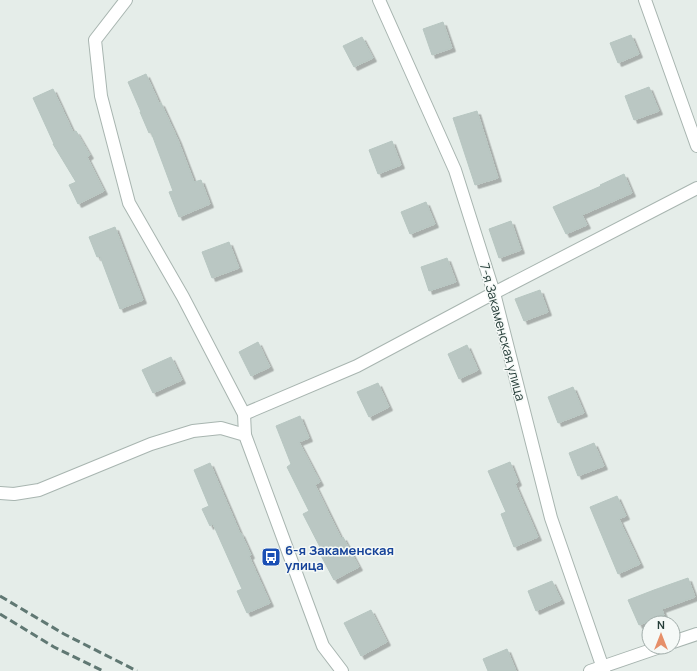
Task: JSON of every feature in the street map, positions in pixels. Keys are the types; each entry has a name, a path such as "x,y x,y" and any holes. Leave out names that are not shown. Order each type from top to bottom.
{"street":[{"path":"126,0 95,40 101,96 129,203 183,297 244,414 246,435 323,646 342,671"},
{"name":"7-я Закаменская улица","path":"379,0 455,170 494,293 551,518 603,669"},
{"path":"645,0 697,146"},
{"path":"244,414 357,366 697,188"},
{"path":"0,493 14,494 39,490 151,444 193,431 221,428 246,435"},
{"path":"681,639 697,634"},
{"path":"590,671 603,669 641,654"}],"building":[{"path":"443,22 452,48 432,55 423,29"},
{"path":"631,35 639,54 618,63 610,43"},
{"path":"362,37 373,58 354,67 343,46"},
{"path":"146,74 178,140 194,182 201,180 210,204 179,217 169,192 173,191 151,132 149,133 128,82"},
{"path":"649,87 659,111 634,120 625,96"},
{"path":"53,89 73,132 76,131 90,155 87,157 104,191 78,204 69,185 76,182 53,144 33,98"},
{"path":"477,111 498,178 475,185 453,118"},
{"path":"392,141 401,165 378,174 369,150"},
{"path":"624,174 632,193 582,215 587,225 566,234 553,207"},
{"path":"426,202 435,224 410,234 401,212"},
{"path":"511,221 521,250 499,258 489,229"},
{"path":"115,227 143,300 120,309 100,256 97,257 89,237"},
{"path":"229,242 239,268 212,278 202,252"},
{"path":"447,258 456,282 429,291 421,267"},
{"path":"540,290 548,312 524,321 515,299"},
{"path":"258,342 270,367 251,376 239,352"},
{"path":"467,345 478,370 459,379 448,354"},
{"path":"171,357 182,380 153,393 142,370"},
{"path":"378,383 389,407 369,417 357,392"},
{"path":"573,387 584,413 558,423 548,397"},
{"path":"300,416 309,438 299,442 320,482 315,485 341,538 343,537 359,567 334,580 318,550 321,549 303,514 309,511 287,467 291,464 276,426"},
{"path":"594,443 604,466 578,476 569,453"},
{"path":"510,462 518,482 515,484 538,537 514,547 501,514 506,512 488,471"},
{"path":"210,463 251,555 249,556 270,603 247,613 237,591 242,589 213,524 210,526 202,509 209,506 194,470"},
{"path":"617,496 626,516 619,519 640,564 618,574 590,507"},
{"path":"688,578 695,597 662,609 664,615 641,615 641,624 639,625 628,600"},
{"path":"552,581 561,600 536,611 528,591"},
{"path":"371,610 387,642 361,656 344,623"},
{"path":"507,649 516,671 488,671 483,659"}],"railway":[{"path":"0,596 64,634 137,671"},
{"path":"0,614 54,647 103,671"}],"place":[{"name":"6-я Закаменская улица","path":"271,557"}]}
